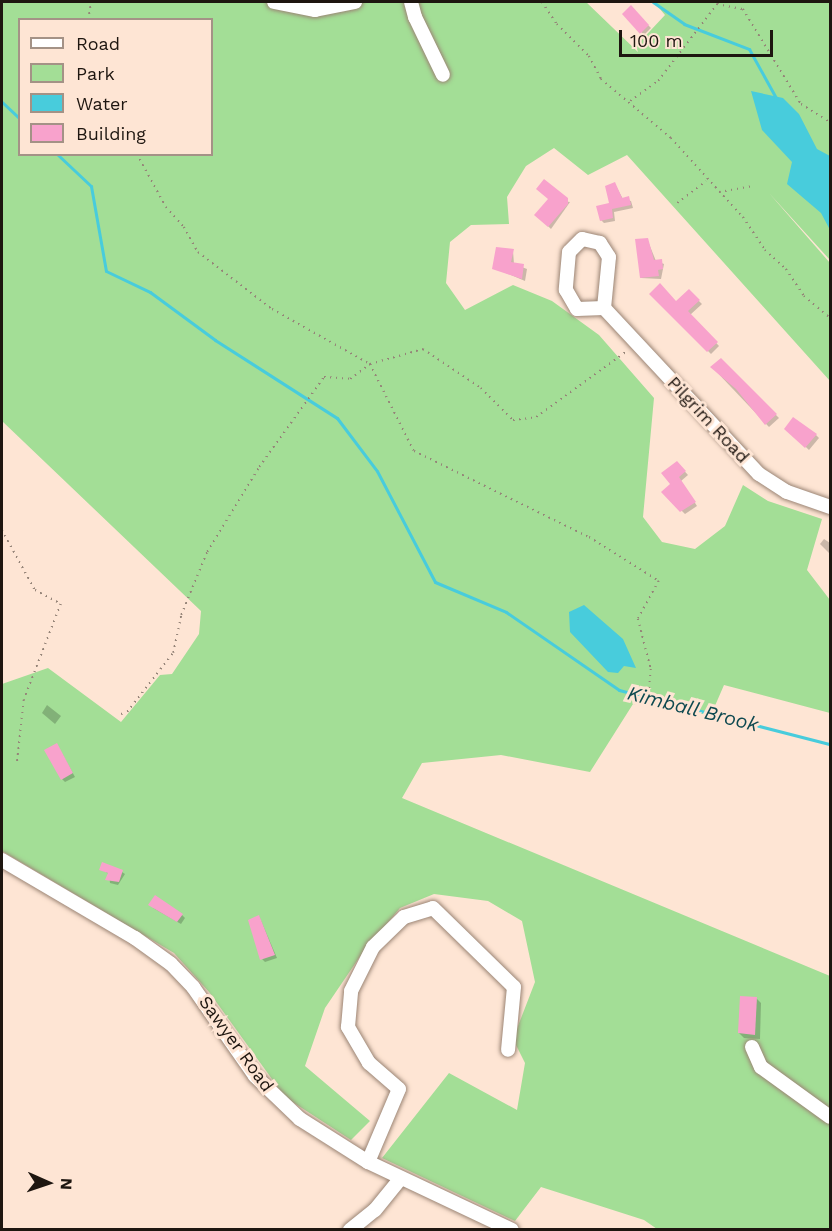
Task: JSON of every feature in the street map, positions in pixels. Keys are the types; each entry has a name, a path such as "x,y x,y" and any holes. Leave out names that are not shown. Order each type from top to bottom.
{"street":[{"path":"274,2 315,10 355,2"},
{"path":"411,2 415,17 443,75"},
{"path":"582,239 600,243 609,257 604,308 577,309 566,290 569,252 582,239"},
{"name":"Pilgrim Road","path":"604,308 759,474 787,492 831,507"},
{"name":"Sawyer Road","path":"2,860 135,938 171,964 193,987 231,1045 276,1098 318,1132 368,1162 512,1230"},
{"path":"368,1162 399,1089 369,1063 348,1027 351,991 373,947 404,917 434,908 514,987 508,1050"},
{"path":"752,1047 761,1067 831,1117"},
{"path":"350,1230 375,1210 401,1178"}],"path":[{"path":"88,18 92,2"},
{"path":"542,2 557,24 589,56 601,79 671,138 786,269 804,296 831,318"},
{"path":"629,102 658,81 717,4 743,9 801,104 831,122"},
{"path":"138,156 166,207 184,227 198,252 272,309 370,364 414,451 589,537 659,581 638,619 651,669 648,706"},
{"path":"677,203 692,188 707,180"},
{"path":"718,192 753,186"},
{"path":"121,714 127,712 173,653 181,615 207,552 259,468 324,377 350,379 370,364 423,349 481,388 513,420 536,417 638,343"},
{"path":"2,530 35,590 61,604 24,700 17,764"}],"green space":[{"path":"2,2 586,2 638,52 636,46 665,15 654,2 830,2 830,260 769,193 830,263 830,381 627,155 588,175 554,148 526,166 507,197 509,224 471,225 450,242 446,283 465,310 513,285 552,301 599,335 654,398 643,517 662,542 695,549 725,526 743,485 768,501 822,519 807,570 830,600 830,713 724,685 711,715 633,704 590,772 501,755 422,763 402,798 830,976 830,1229 657,1229 644,1220 541,1187 515,1221 382,1158 449,1073 517,1110 525,1063 513,1039 535,982 522,921 488,901 434,894 400,908 363,952 325,1008 305,1066 370,1121 351,1140 285,1097 209,992 174,953 2,851 2,684 48,668 121,722 160,675 172,674 199,634 201,611 2,421"}],"water":[{"path":"751,91 783,98 799,114 817,149 830,156 830,230 821,213 787,184 792,162 762,130"},
{"path":"584,605 623,639 636,668 624,666 618,673 608,672 570,632 569,612"}],"building":[{"path":"631,5 649,25 640,34 622,14"},
{"path":"544,179 568,198 568,204 548,227 534,215 548,199 536,189"},
{"path":"615,182 622,198 629,196 631,205 612,209 613,218 600,221 596,206 609,203 605,186"},
{"path":"648,238 654,260 662,259 663,269 658,270 659,276 640,278 635,239"},
{"path":"496,247 514,249 511,262 524,264 522,279 492,269"},
{"path":"660,283 676,301 689,289 700,300 688,311 718,342 707,352 649,294"},
{"path":"721,358 777,414 765,425 736,389 710,367"},
{"path":"793,417 817,434 805,448 784,429"},
{"path":"677,461 686,471 679,477 696,502 680,512 661,492 670,484 661,473"},
{"path":"57,743 73,773 61,780 44,750"},
{"path":"102,862 123,870 119,882 105,880 108,873 99,870"},
{"path":"155,895 183,914 177,922 148,905"},
{"path":"259,915 275,955 260,960 248,920"},
{"path":"740,996 757,997 755,1035 738,1033"}],"waterway":[{"path":"653,2 684,24 749,49 776,98"},
{"path":"2,102 18,117"},
{"name":"Kimball Brook","path":"59,156 91,186 106,271 150,292 215,340 337,418 377,471 435,582 506,612 619,690 830,744"}]}
